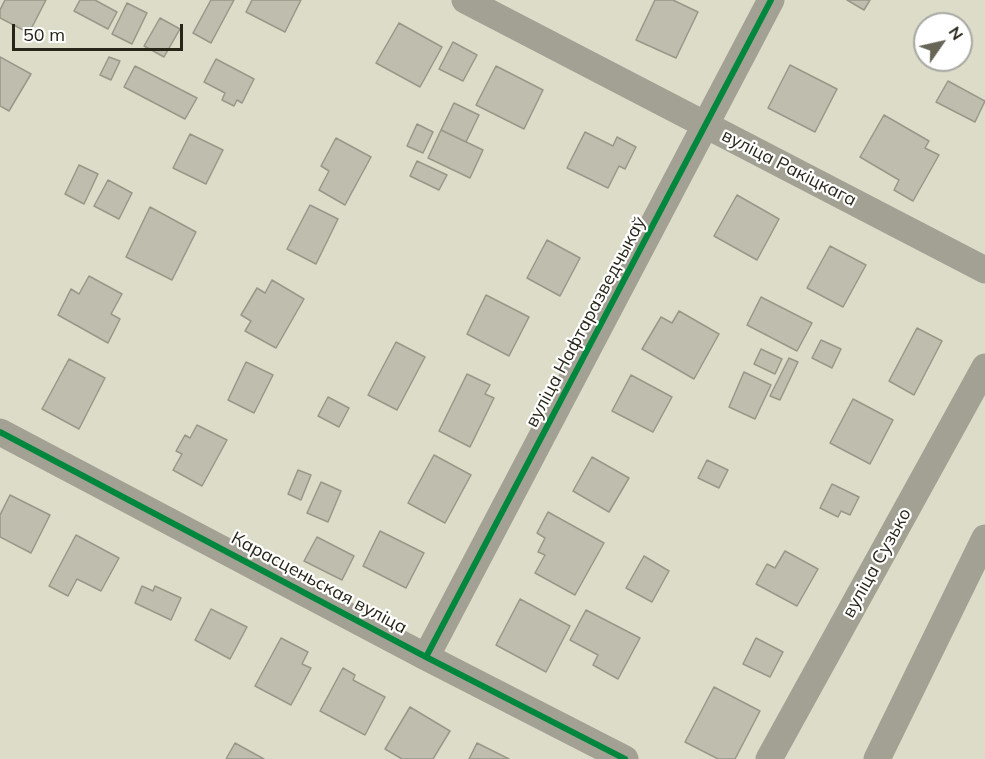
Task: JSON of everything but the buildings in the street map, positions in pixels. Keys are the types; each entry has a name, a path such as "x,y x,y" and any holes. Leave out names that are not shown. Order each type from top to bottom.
{"street":[{"name":"вуліца Ракіцкага","path":"465,0 985,270"},
{"name":"вуліца Нафтаразведчыкаў","path":"426,657 771,0"},
{"name":"вуліца Сузько","path":"769,759 985,367"},
{"name":"Карасценьская вуліца","path":"0,432 426,657 625,759"},
{"path":"877,759 985,538"}],"cycle path":[{"path":"426,657 771,0"},
{"path":"0,432 426,657 625,759"}]}
